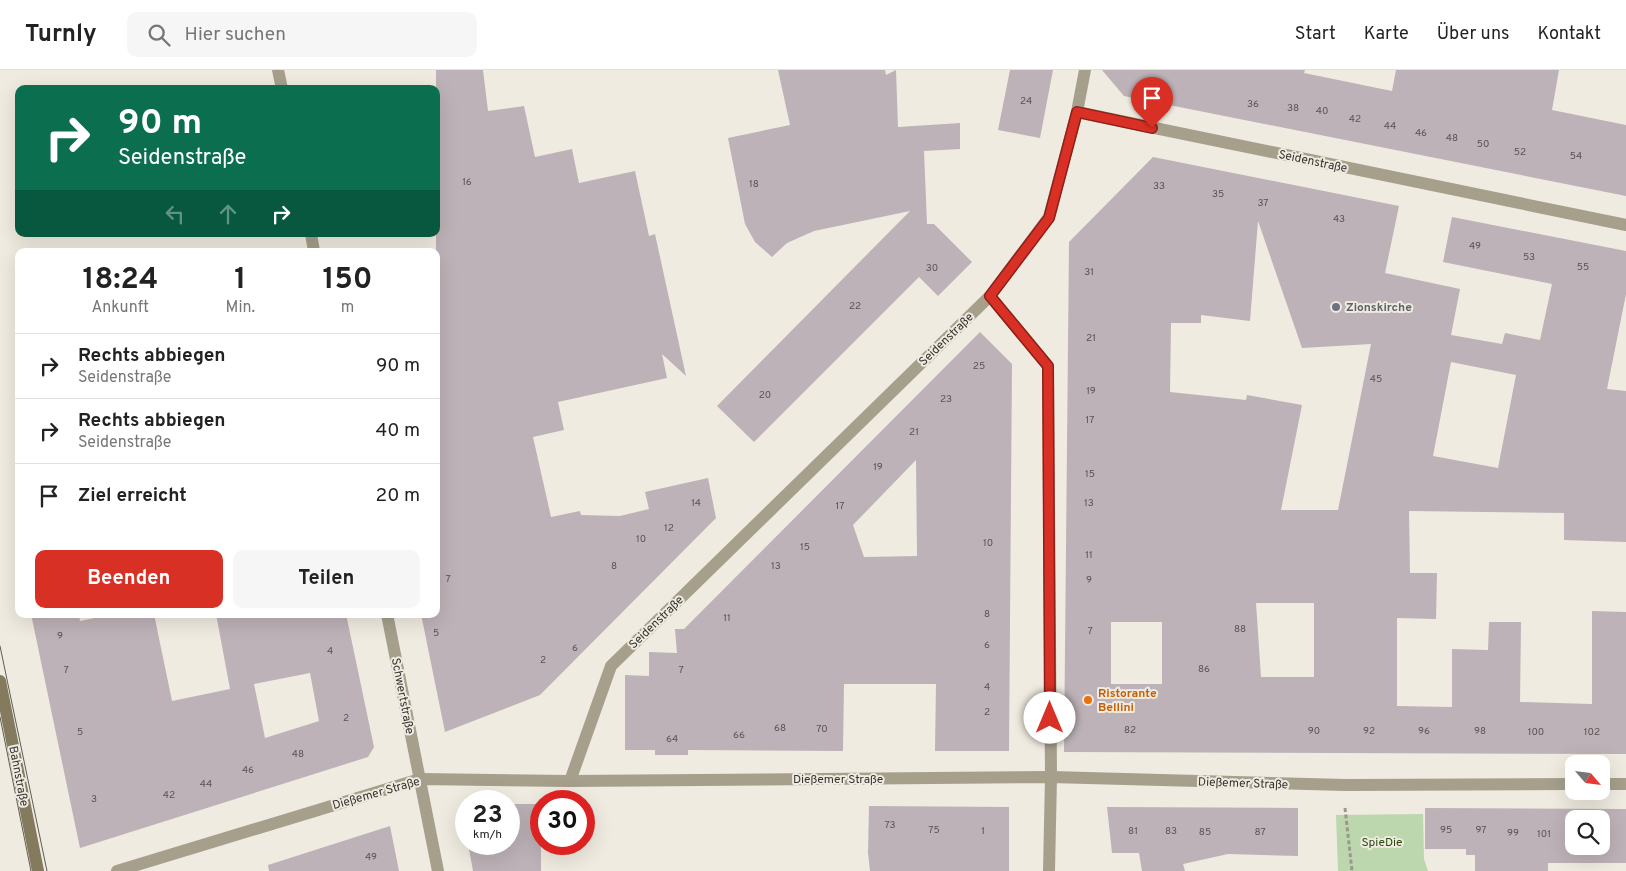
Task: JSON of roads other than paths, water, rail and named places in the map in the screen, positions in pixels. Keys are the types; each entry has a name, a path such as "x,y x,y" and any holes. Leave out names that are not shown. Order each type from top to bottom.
{"main road":[{"name":"Bahnstraße","path":"0,681 38,871"}],"street":[{"path":"278,70 281,85"},
{"path":"1077,112 1085,70"},
{"name":"Seidenstraße","path":"570,781 611,666 990,296 1049,218 1077,112 1626,225"},
{"path":"990,296 1048,366 1051,777 1049,871"},
{"name":"Schwertstraße","path":"388,618 438,871"},
{"name":"Dießemer Straße","path":"117,871 420,778 570,781 1051,777 1345,785 1565,784"},
{"path":"1610,784 1626,784"}],"tram line":[{"path":"0,646 47,871"},
{"path":"0,717 31,871"}],"place":[{"name":"Zionskirche","path":"1336,307"},
{"name":"Ristorante Bellini","path":"1088,700"}],"park label":[{"name":"SpieDie","path":"1382,842"}]}
